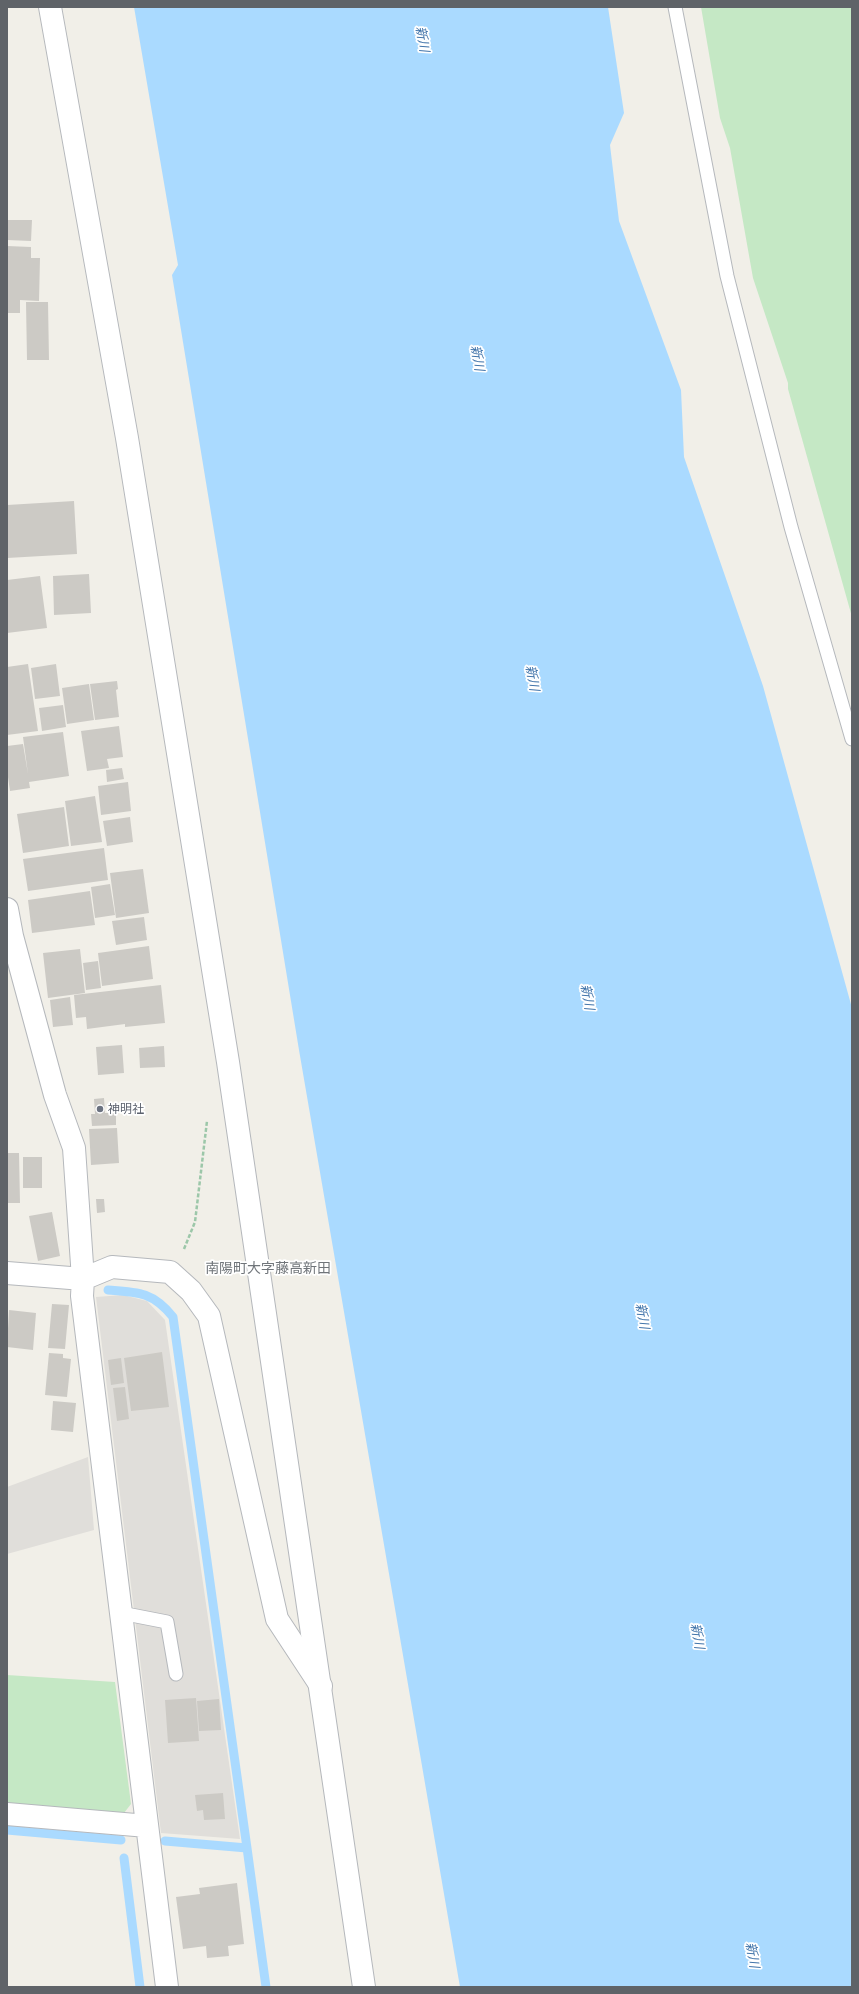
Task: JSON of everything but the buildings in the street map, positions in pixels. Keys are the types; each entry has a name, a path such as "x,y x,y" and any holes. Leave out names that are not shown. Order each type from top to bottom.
{"street":[{"path":"50,7 127,438 219,1006 321,1686 364,1987"},
{"path":"7,909 12,936 55,1096 74,1148 83,1279 82,1296 168,1987"},
{"path":"7,1273 83,1279 112,1268 170,1272 191,1291 209,1316 277,1619 321,1686"},
{"path":"7,1814 147,1826"}],"lane":[{"path":"675,7 727,276 791,528 852,739"},
{"path":"121,1614 167,1622 176,1674"}],"path":[{"path":"170,1272 183,1252 195,1222 208,1116"}],"shaded area":[{"path":"123,1295 147,1301 165,1320 240,1839 161,1833 96,1297"},
{"path":"88,1457 94,1530 7,1554 7,1487"}],"green space":[{"path":"701,7 852,7 852,617 788,389 788,383 753,278 730,148 720,118"},
{"path":"7,1675 115,1682 131,1804 124,1813 7,1803"}],"water":[{"name":"新川","path":"134,7 608,7 624,113 610,145 619,221 681,390 684,457 763,686 852,1008 852,1987 460,1987 299,1050 172,275 178,265"}],"waterway":[{"path":"108,1290 136,1293 152,1298 166,1309 173,1317 247,1848"},
{"path":"7,1830 121,1840"},
{"path":"165,1841 247,1848 266,1987"},
{"path":"124,1858 140,1987"}],"place":[{"name":"神明社","path":"100,1109"}],"district":[{"name":"南陽町大字藤高新田","path":"268,1269"}]}
